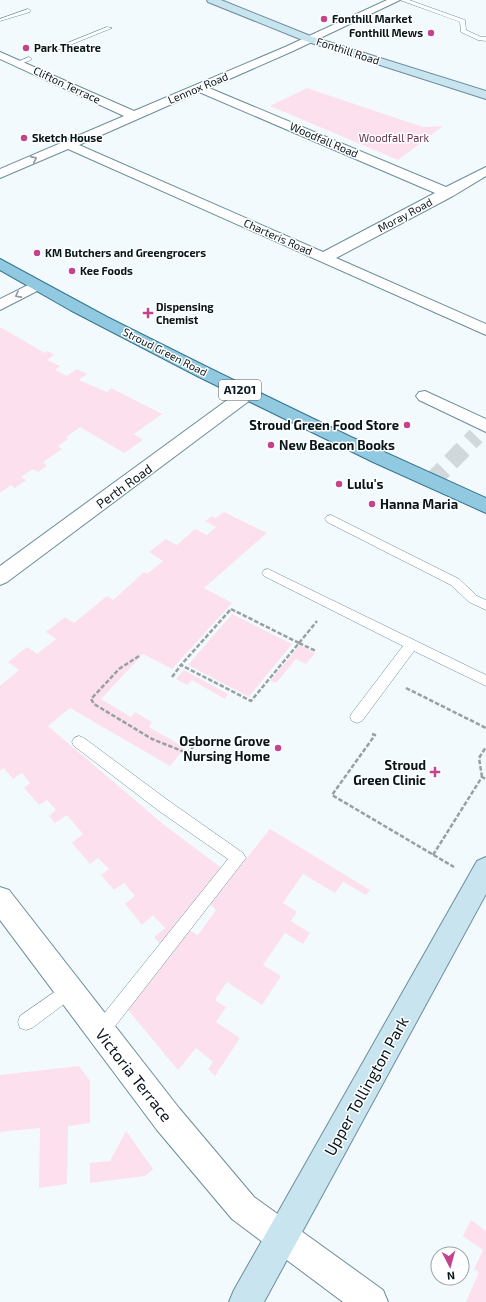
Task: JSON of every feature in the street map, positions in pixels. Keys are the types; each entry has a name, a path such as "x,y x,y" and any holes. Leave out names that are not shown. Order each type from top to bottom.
{"main road":[{"name":"Stroud Green Road","path":"0,264 36,286 247,394 431,482 486,506"}],"street":[{"name":"Fonthill Road","path":"212,0 309,39 486,95"},
{"name":"Lennox Road","path":"0,174 199,88 394,0"},
{"name":"Clifton Terrace","path":"0,54 24,61 134,116"},
{"name":"Woodfall Road","path":"199,88 448,192"},
{"name":"Charteris Road","path":"69,145 486,330"},
{"name":"Moray Road","path":"324,258 486,171"},
{"path":"0,305 36,286"},
{"name":"Perth Road","path":"0,577 247,394"},
{"path":"425,396 483,429"},
{"name":"Upper Tollington Park","path":"246,1302 482,875"},
{"name":"Victoria Terrace","path":"0,899 100,1032 168,1119 244,1208 371,1302"}],"lane":[{"path":"403,0 463,21 463,31 480,39 486,39"},
{"path":"2,20 28,10"},
{"path":"53,50 109,28"},
{"path":"331,519 455,582 473,599 486,605"},
{"path":"268,573 486,681"},
{"path":"357,718 412,644"},
{"path":"79,742 164,806 238,858 100,1032"},
{"path":"26,1022 69,990"}],"path":[{"path":"181,665 251,701 331,604"},
{"path":"172,677 231,609 316,651"},
{"path":"139,656 131,658 116,672 91,699 94,704 152,738 187,753 193,746"},
{"path":"386,678 486,728"},
{"path":"357,718 352,723 375,735 332,795 433,855 482,875"},
{"path":"433,855 482,777 479,758 486,747"},
{"path":"482,777 486,779"}],"green space":[{"name":"Woodfall Park","path":"307,88 423,127 443,126 398,160 270,106"},
{"path":"0,327 45,353 48,351 54,355 47,360 60,366 55,370 67,376 77,369 87,374 79,380 107,392 111,388 162,414 134,434 143,440 124,453 80,427 66,437 68,439 58,446 62,449 43,462 47,466 38,472 33,469 21,477 26,480 15,488 11,485 0,493"},
{"path":"224,512 267,533 204,588 232,603 172,669 143,654 101,699 131,717 135,712 152,722 149,727 182,746 186,742 188,744 170,766 70,708 48,726 163,824 223,869 161,946 154,937 165,928 153,915 142,925 125,904 135,896 124,883 114,890 101,875 109,869 98,858 90,864 72,843 83,834 67,815 55,823 49,816 56,810 47,800 39,805 24,788 30,783 22,773 13,779 4,768 0,771 0,686 19,670 8,662 27,647 37,654 56,639 46,632 65,617 74,623 107,596 113,600 144,572 147,574 163,561 149,552 166,539 177,545 195,529 207,535 216,527 205,521 212,516 216,518"},
{"path":"232,614 292,644 249,697 188,665"},
{"path":"300,645 315,653 306,664 296,659 276,683 270,681"},
{"path":"184,670 228,694 225,699 192,680 187,685 176,679"},
{"path":"270,829 370,890 366,895 343,882 335,893 303,874 283,903 297,912 291,921 310,933 303,944 285,933 263,965 281,976 262,1005 227,982 215,1000 226,1007 216,1022 240,1038 215,1076 208,1069 213,1062 196,1048 178,1070 128,1010 189,930 198,935 216,910 210,904"},
{"path":"79,1066 90,1081 90,1123 68,1126 67,1184 39,1188 40,1128 0,1132 0,1075"},
{"path":"126,1131 153,1169 145,1176 90,1183 90,1163 110,1161"},
{"path":"471,1220 486,1231 486,1302 466,1302 479,1272 474,1269 483,1250 463,1236"}],"tunnel":[{"path":"431,482 476,436"}],"place":[{"name":"Fonthill Market","path":"324,19"},
{"name":"Fonthill Mews","path":"431,33"},
{"name":"Park Theatre","path":"26,48"},
{"name":"Sketch House","path":"24,138"},
{"name":"KM Butchers and Greengrocers","path":"37,253"},
{"name":"Kee Foods","path":"72,271"},
{"name":"Dispensing Chemist","path":"148,313"},
{"name":"Stroud Green Food Store","path":"407,425"},
{"name":"New Beacon Books","path":"271,445"},
{"name":"Lulu's","path":"339,484"},
{"name":"Hanna Maria","path":"372,504"},
{"name":"Osborne Grove Nursing Home","path":"278,748"},
{"name":"Stroud Green Clinic","path":"435,772"}]}
